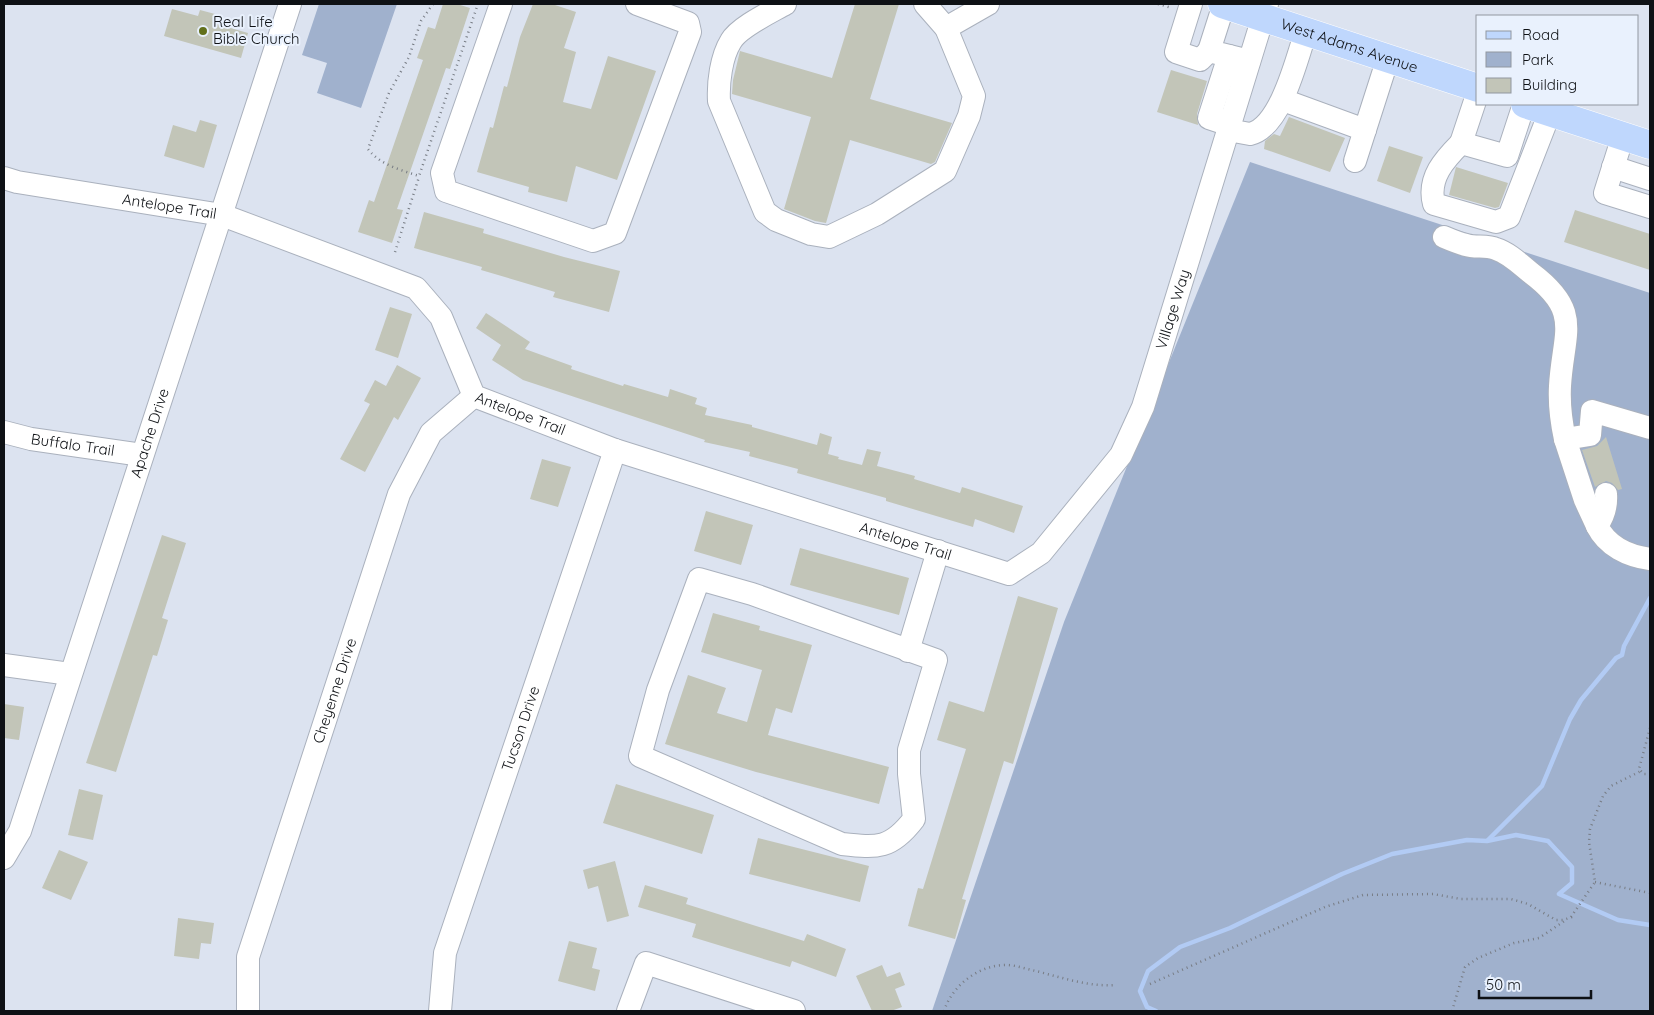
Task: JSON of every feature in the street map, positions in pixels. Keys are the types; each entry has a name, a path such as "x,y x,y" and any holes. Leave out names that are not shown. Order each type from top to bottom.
{"main road":[{"name":"West Adams Avenue","path":"1223,4 1265,10 1306,31 1476,87"},
{"path":"1533,106 1650,145"}],"street":[{"name":"Apache Drive","path":"4,858 20,831 290,4"},
{"path":"502,4 442,173 446,191 594,241 615,234 690,32 688,23 648,6"},
{"path":"785,4 747,27 731,40 718,88 719,101 765,212 791,228 828,237 877,214 945,172 969,116 974,96 946,28 926,4"},
{"path":"946,28 988,4"},
{"path":"1184,7 1176,52 1200,60 1229,56 1223,4"},
{"name":"Village Way","path":"1009,574 1041,553 1121,455 1143,407 1229,128 1229,56 1265,10"},
{"path":"1229,128 1250,134 1257,133 1264,127 1283,100 1306,31"},
{"path":"1355,161 1388,58"},
{"path":"1476,98 1461,143 1441,163 1432,194 1434,204 1496,222 1509,217 1533,106"},
{"path":"1283,100 1365,130"},
{"path":"1461,143 1507,156 1533,106"},
{"path":"1623,136 1605,192 1650,207"},
{"path":"1612,168 1650,179"},
{"name":"Antelope Trail","path":"4,178 18,182 222,215 416,288 441,317 474,396 615,450 1009,574"},
{"path":"1444,237 1466,245 1496,249 1551,289 1562,304 1568,333 1560,384 1560,413 1565,439 1585,500 1602,536 1615,547 1650,559"},
{"name":"Cheyenne Drive","path":"248,1011 248,957 399,494 431,433 474,396"},
{"path":"1565,439 1590,435 1592,411 1650,428"},
{"name":"Buffalo Trail","path":"4,432 31,439 142,454"},
{"name":"Tucson Drive","path":"440,1011 445,953 615,450"},
{"path":"1597,526 1605,511 1606,494"},
{"path":"908,651 938,551"},
{"path":"699,579 752,594 908,651 936,660 909,750 909,774 914,819 901,836 875,847 842,844 640,756 658,690 699,579"},
{"path":"4,664 70,674"},
{"path":"628,1011 646,964 794,1011"}],"path":[{"path":"420,176 386,164 374,156 368,149 389,93 409,57 420,21 433,4"},
{"path":"395,252 478,4"},
{"path":"1158,4 1184,7"},
{"path":"1650,728 1639,769 1644,774 1650,774"},
{"path":"1452,1011 1465,968 1478,958 1514,943 1539,938 1576,913 1595,882 1590,829 1603,796 1611,786 1641,771"},
{"path":"1595,882 1650,893"},
{"path":"1150,984 1324,907 1363,896 1433,894 1461,899 1511,900 1528,904 1556,920 1572,917"},
{"path":"944,1011 954,990 963,982 986,969 1006,965 1100,986 1116,985"}],"green space":[{"path":"319,4 397,4 361,108 317,93 327,63 302,55"},
{"path":"1250,162 1650,293 1650,1011 932,1011 1064,622"}],"building":[{"path":"443,4 457,4 470,8 450,69 446,68 397,209 403,210 392,243 358,232 369,200 374,202 423,60 417,58 428,27 435,29"},
{"path":"533,4 552,4 576,12 564,48 576,52 563,102 591,109 608,56 656,71 617,180 576,166 567,202 528,192 529,187 477,172 490,127 493,128 504,86 507,87 520,37"},
{"path":"855,4 899,4 870,99 952,123 935,162 931,164 850,140 826,223 815,221 784,209 811,117 732,94 733,80 740,51 832,78"},
{"path":"172,9 198,16 200,10 215,14 213,23 248,33 241,58 164,36"},
{"path":"1171,70 1207,81 1197,114 1198,125 1157,112"},
{"path":"1289,117 1345,138 1330,172 1264,149 1265,141 1274,134 1280,136"},
{"path":"200,120 217,125 204,168 164,156 173,125 196,132"},
{"path":"1389,146 1423,157 1410,193 1377,181"},
{"path":"1456,167 1508,183 1499,207 1495,208 1449,195"},
{"path":"1575,210 1650,234 1650,270 1564,242"},
{"path":"424,212 484,229 483,233 620,271 609,312 553,297 555,292 481,270 482,267 414,248"},
{"path":"390,307 412,314 398,358 375,350"},
{"path":"486,313 530,342 525,349 572,366 571,369 623,386 624,384 668,397 670,389 697,398 695,404 707,408 705,415 752,425 752,427 817,445 820,433 832,437 828,454 839,457 838,459 862,465 867,449 881,452 877,466 915,476 914,479 960,493 962,487 1023,506 1014,533 975,519 973,527 886,501 886,498 797,473 798,469 749,456 750,452 704,442 705,440 523,380 492,360 501,345 476,328"},
{"path":"397,365 421,378 398,420 394,417 365,472 340,459 370,404 364,401 375,380 386,386"},
{"path":"1606,437 1622,489 1618,490 1612,483 1606,481 1595,487 1582,450 1597,446"},
{"path":"542,459 571,467 558,507 530,499"},
{"path":"706,511 753,525 741,565 694,551"},
{"path":"162,535 186,543 162,618 168,620 157,656 153,655 116,772 86,763"},
{"path":"800,548 909,578 899,615 790,585"},
{"path":"1018,596 1058,608 1013,764 1004,761 962,899 966,900 955,939 908,926 918,888 923,889 966,749 937,740 949,701 984,712"},
{"path":"713,613 760,626 759,630 812,645 792,713 776,708 768,735 889,767 879,804 756,772 665,744 688,675 726,688 717,713 747,722 762,670 701,652"},
{"path":"4,704 24,707 19,740 4,738"},
{"path":"616,784 714,815 702,854 603,823"},
{"path":"79,789 103,795 93,840 68,835"},
{"path":"758,838 869,866 860,902 749,874"},
{"path":"59,850 88,862 71,900 42,888"},
{"path":"615,861 629,916 607,922 598,886 588,889 583,870"},
{"path":"645,885 688,898 686,904 804,941 807,934 846,949 836,977 792,961 790,967 692,937 696,924 638,907"},
{"path":"178,918 214,923 211,944 201,943 199,959 174,956"},
{"path":"569,941 597,948 592,968 600,970 595,991 558,981"},
{"path":"882,965 887,977 900,972 905,985 895,989 902,1007 891,1011 872,1011 856,976"}],"waterway":[{"path":"1488,840 1542,786 1570,719 1581,700 1616,658 1622,655 1624,646 1650,598"},
{"path":"1156,1011 1147,1007 1140,991 1148,971 1180,947 1230,928 1342,874 1392,854 1467,840 1487,841 1516,835 1548,841 1572,867 1572,883 1559,894 1618,920 1650,925"}],"place":[{"name":"Real Life Bible Church","path":"203,31"}]}
